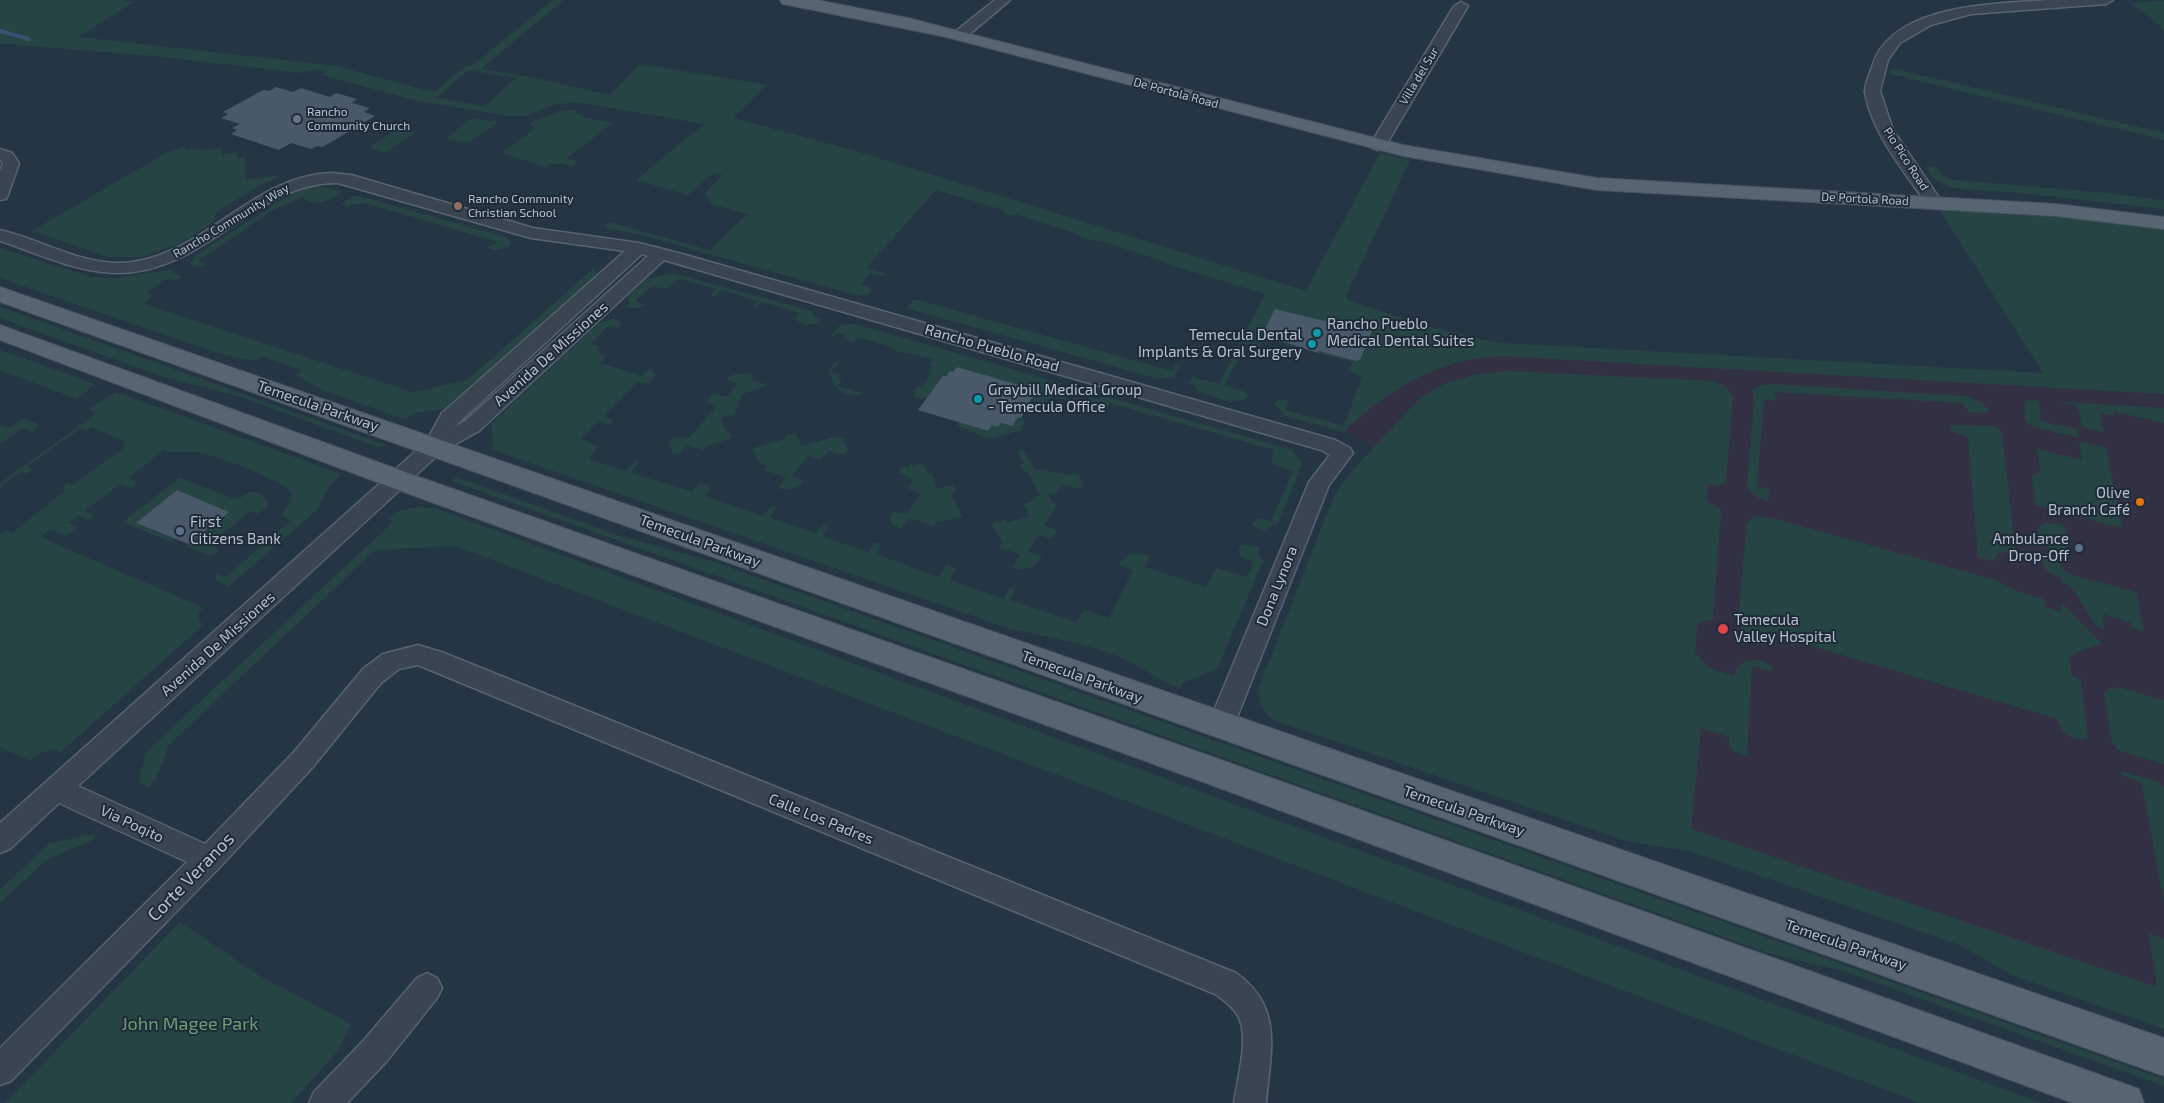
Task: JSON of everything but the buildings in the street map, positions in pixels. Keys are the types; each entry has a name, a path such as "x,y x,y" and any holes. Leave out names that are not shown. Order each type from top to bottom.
{"main road":[{"name":"De Portola Road","path":"788,0 877,15 961,34 1378,145 1449,160 1615,186 2050,199 2164,212"},
{"name":"De Portola Road","path":"1930,196 2164,223"},
{"name":"Temecula Parkway","path":"0,294 2164,1057"},
{"path":"0,332 399,480 1219,774 2125,1103"}],"street":[{"path":"961,34 1003,0"},
{"name":"Pio Pico Road","path":"1930,196 1885,130 1872,91 1881,60 1895,40 1926,22 1970,10 2106,0"},
{"name":"Villa del Sur","path":"1378,145 1461,6"},
{"path":"0,154 6,156 10,163 0,195"},
{"name":"Rancho Community Way","path":"0,235 102,267 140,266 175,256 192,247 289,186 316,178 330,177 345,178 531,233 639,248"},
{"name":"Rancho Pueblo Road","path":"639,248 1308,438 1344,453"},
{"name":"Avenida De Missiones","path":"434,447 449,418 639,248"},
{"name":"Avenida De Missiones","path":"0,840 434,447 472,426 661,254"},
{"name":"Dona Lynora","path":"1221,725 1320,482 1344,453"},
{"name":"Calle Los Padres","path":"372,676 392,661 418,655 435,660 1163,959 1215,977 1243,996 1257,1021 1256,1059 1250,1103"},
{"name":"Corte Veranos","path":"0,1070 209,859 303,760 372,676"},
{"name":"Via Poqito","path":"56,789 209,859"},
{"path":"325,1103 375,1051 427,988"}],"shaded area":[{"name":"Temecula Valley Hospital","path":"2164,228 2164,990 1261,684 1335,494 1374,446 1344,432 1386,323 1503,343 2043,373"}],"green space":[{"path":"0,0 121,0 133,2 79,37 336,66 428,91 436,91 460,70 475,63 553,0 564,0 481,69 525,76 610,95 640,64 767,85 733,118 856,151 1306,291 1380,153 1410,160 1346,296 1347,300 1444,330 1503,343 2043,373 1937,206 2045,213 2164,228 2164,394 1501,356 1447,365 1413,380 1376,404 1344,432 1285,416 1280,408 1274,406 1278,399 1287,400 1285,410 1344,426 1362,376 1348,371 1352,362 1318,353 1319,351 1355,361 1371,331 1327,317 1325,321 1276,309 1263,335 1299,348 1264,338 1259,348 1246,344 1224,386 1246,392 1248,397 1236,401 1217,398 1198,391 1194,385 1189,383 1196,371 1194,378 1219,384 1265,294 1167,264 1108,243 1083,238 1072,232 1015,214 1013,216 1002,212 1004,210 936,190 866,268 886,274 883,276 870,274 861,284 870,288 871,291 868,294 856,295 638,234 604,228 609,222 710,250 745,216 750,215 712,204 705,193 723,175 713,173 688,195 636,180 704,124 576,102 553,105 526,116 511,116 418,101 322,75 326,71 310,70 302,73 154,56 0,43","holes":["468,70 516,78 485,106 436,98"]},
{"path":"2164,1 2164,31 2155,21 2129,3"},
{"path":"1892,68 2164,133 2164,140 1890,74"},
{"path":"578,110 575,113 583,115 581,117 613,123 567,158 578,162 572,166 551,163 546,167 502,153 536,128 529,123 560,111"},
{"path":"472,118 498,122 468,143 446,138"},
{"path":"399,128 415,133 385,153 369,148"},
{"path":"185,146 185,150 221,148 222,155 236,152 237,159 245,157 245,180 283,175 258,186 217,212 212,223 179,244 141,257 108,257 32,231 168,152"},
{"path":"1925,166 1937,167 1943,176 1956,180 2164,200 2164,209 2021,193 1951,188 1933,178"},
{"path":"318,186 342,191 323,202 308,201 303,197 273,210 198,261 205,264 202,267 190,264 195,256 289,195 304,188"},
{"path":"356,195 506,237 510,242 509,246 492,250 488,247 498,242 365,203 347,206 341,204"},
{"path":"0,248 91,277 116,278 170,270 183,278 175,280 166,279 146,292 153,296 144,304 412,392 466,381 594,268 596,274 445,408 412,414 406,420 320,389 297,376 302,370 261,356 254,361 218,353 0,278"},
{"path":"673,273 811,311 816,318 822,319 817,324 807,325 795,320 799,313 762,302 753,309 757,301 721,290 714,297 710,297 716,289 679,279 667,289 652,286 635,301 645,304 641,307 625,307 629,303 628,297 647,279"},
{"path":"914,299 1172,371 1175,365 1180,366 1173,378 1159,379 906,308"},
{"path":"0,307 387,446 378,447 238,396 164,377 0,318"},
{"path":"613,318 621,323 619,328 607,327 591,344 599,346 597,351 607,356 600,363 642,376 650,368 656,375 649,384 637,382 604,416 613,420 613,422 608,424 599,420 581,439 598,447 588,459 625,471 638,460 639,462 631,473 692,492 699,484 707,484 711,488 706,497 763,516 770,507 775,506 770,518 816,533 823,525 827,524 829,526 823,535 824,537 868,552 875,543 881,543 876,554 939,577 945,567 949,565 956,569 950,580 1003,599 1009,589 1013,587 1015,590 1010,600 1076,622 1084,610 1109,618 1133,570 1119,565 1128,555 1141,554 1150,556 1145,567 1206,587 1216,568 1248,577 1253,562 1240,556 1238,548 1242,545 1260,547 1258,554 1263,561 1217,669 1182,683 1180,688 1127,660 1105,652 1008,628 490,449 494,445 491,424 598,324"},
{"path":"855,324 1060,383 1064,389 1070,391 1065,400 1052,396 1046,405 1029,400 1035,390 999,379 997,382 985,375 958,367 953,372 943,376 929,397 914,397 916,393 913,392 918,386 922,387 932,373 929,372 932,367 929,365 934,359 892,350 894,348 858,337 853,342 843,339 845,335 837,333 834,337 831,336 840,325"},
{"path":"0,350 95,384 77,399 0,370"},
{"path":"834,362 839,363 831,372 840,375 838,378 842,380 838,386 865,394 851,395 839,389 829,373"},
{"path":"1507,371 1712,381 1725,386 1733,396 1726,481 1722,485 1708,485 1707,501 1719,508 1721,513 1713,619 1697,623 1695,653 1709,668 1734,676 1740,665 1750,660 1762,661 1773,668 1769,671 1752,666 1747,756 1731,748 1729,737 1701,728 1691,829 2157,987 2149,933 2164,939 2164,1029 2012,975 1960,945 1689,851 1627,841 1276,721 1268,715 1259,699 1258,689 1335,494 1350,473 1421,397 1447,383 1475,375"},
{"path":"748,373 754,375 751,380 769,385 743,394 741,396 742,400 737,401 739,407 735,408 736,414 721,418 726,432 730,431 732,438 707,446 703,450 687,445 678,454 672,452 669,445 673,437 689,438 716,407 706,402 712,394 726,397 738,384 726,379 733,375"},
{"path":"1773,384 1965,396 1982,402 1988,410 1987,413 1969,412 1962,403 1774,392 1777,399 1774,401 1764,399 1757,486 1769,490 1768,501 1753,495 1747,487 1754,402 1753,390 1761,385"},
{"path":"116,392 341,474 326,491 318,509 228,587 215,579 215,573 225,577 262,546 252,541 259,535 268,540 291,520 281,515 290,503 292,492 285,486 261,474 204,454 164,450 128,478 138,482 131,488 120,484 84,511 94,516 89,520 78,515 68,523 78,527 66,536 50,529 40,537 204,608 199,612 198,621 204,624 61,752 55,749 40,753 30,761 0,747 0,535 6,531 12,533 66,490 62,488 68,483 73,485 126,446 122,444 125,441 91,427 87,430 81,428 27,467 32,470 26,474 21,472 0,487 0,483 97,413 89,409"},
{"path":"1105,396 1292,450 1302,464 1278,524 1268,528 1266,532 1256,528 1253,524 1257,518 1271,521 1293,471 1273,464 1271,460 1274,450 1110,403 1104,412 1088,407 1087,401 1089,397 1096,399"},
{"path":"2027,400 2039,401 2041,421 2077,429 2079,438 2034,427 2025,421 2024,403"},
{"path":"2061,402 2164,408 2164,423 2113,411 2114,416 2100,413 2103,432 2082,427 2078,408"},
{"path":"1018,417 1026,419 1021,427 1022,430 989,439 957,425 959,422 988,431 992,425 1001,423 1011,426"},
{"path":"25,418 39,425 32,432 23,428 0,444 0,425 9,428"},
{"path":"1951,425 1995,426 2002,433 2015,548 2013,552 1999,553 1992,561 1978,557 1968,437 1951,431"},
{"path":"796,433 801,446 839,436 845,439 843,442 847,444 845,447 849,449 844,455 829,451 820,460 808,456 792,476 803,480 801,485 791,489 780,489 779,487 786,477 764,470 767,466 758,462 753,448 786,439 785,436"},
{"path":"2079,441 2106,448 2122,528 2035,505 2032,476 2040,471 2037,449 2082,460"},
{"path":"1022,449 1036,471 1041,469 1071,476 1073,473 1083,481 1081,489 1062,484 1056,493 1048,494 1052,502 1057,504 1044,526 1057,530 1052,539 1038,535 1028,552 1042,557 1033,567 1022,569 1013,568 1021,554 999,548 1002,543 993,523 1005,520 1007,523 1030,516 1024,504 1033,501 1031,498 1040,495 1028,472 1024,472 1020,465 1024,463 1017,451"},
{"path":"917,463 924,465 927,474 931,473 938,489 953,485 956,492 951,494 962,517 936,522 934,526 909,518 901,529 892,525 890,519 893,512 907,514 920,494 908,488 914,479 898,473 902,466 908,468 910,464 915,466"},
{"path":"456,477 620,536 711,561 2164,1079 2164,1086 1844,971 1768,953 452,481"},
{"path":"179,478 238,500 252,492 259,494 267,499 267,508 257,514 250,511 211,544 217,548 218,552 210,556 186,546 218,520 224,518 224,507 214,510 213,505 177,490 136,523 174,539 171,542 123,522"},
{"path":"420,507 434,508 2041,1103 1920,1103 456,546 375,550 169,745 155,781 148,788 139,781 146,752 393,522 388,519 399,511"},
{"path":"1755,516 1772,518 1996,580 2019,592 2044,599 2045,607 2062,612 2061,604 2063,604 2102,644 2079,651 2069,658 2072,676 2081,680 2088,737 2083,740 2066,734 2061,728 2058,719 1764,632 1762,643 1753,641 1743,633 1738,621 1747,523"},
{"path":"2044,523 2061,524 2066,528 2069,553 2040,545 2038,527"},
{"path":"2042,558 2058,562 2068,574 2136,592 2144,632 2131,628 2130,622 2103,614 2104,630 2098,627 2075,592 2062,583 2061,577 2050,573 2046,569"},
{"path":"2117,687 2164,700 2164,764 2118,750 2112,742 2104,694 2109,689"},
{"path":"2121,771 2158,782 2164,787 2164,902 2142,783 2122,775"},
{"path":"90,834 96,837 91,841 46,860 0,903 0,889 49,844"},
{"name":"John Magee Park","path":"180,922 258,975 351,1024 337,1052 291,1103 5,1103"}],"waterway":[{"path":"0,31 29,39"}],"place":[{"name":"Rancho Community Church","path":"297,119"},
{"name":"Rancho Community Christian School","path":"458,206"},
{"name":"Rancho Pueblo Medical Dental Suites","path":"1317,333"},
{"name":"Temecula Dental Implants & Oral Surgery","path":"1312,344"},
{"name":"Graybill Medical Group - Temecula Office","path":"978,399"},
{"name":"Olive Branch Café","path":"2140,502"},
{"name":"First Citizens Bank","path":"180,531"},
{"name":"Ambulance Drop-Off","path":"2079,548"},
{"name":"Temecula Valley Hospital","path":"1723,629"}]}
